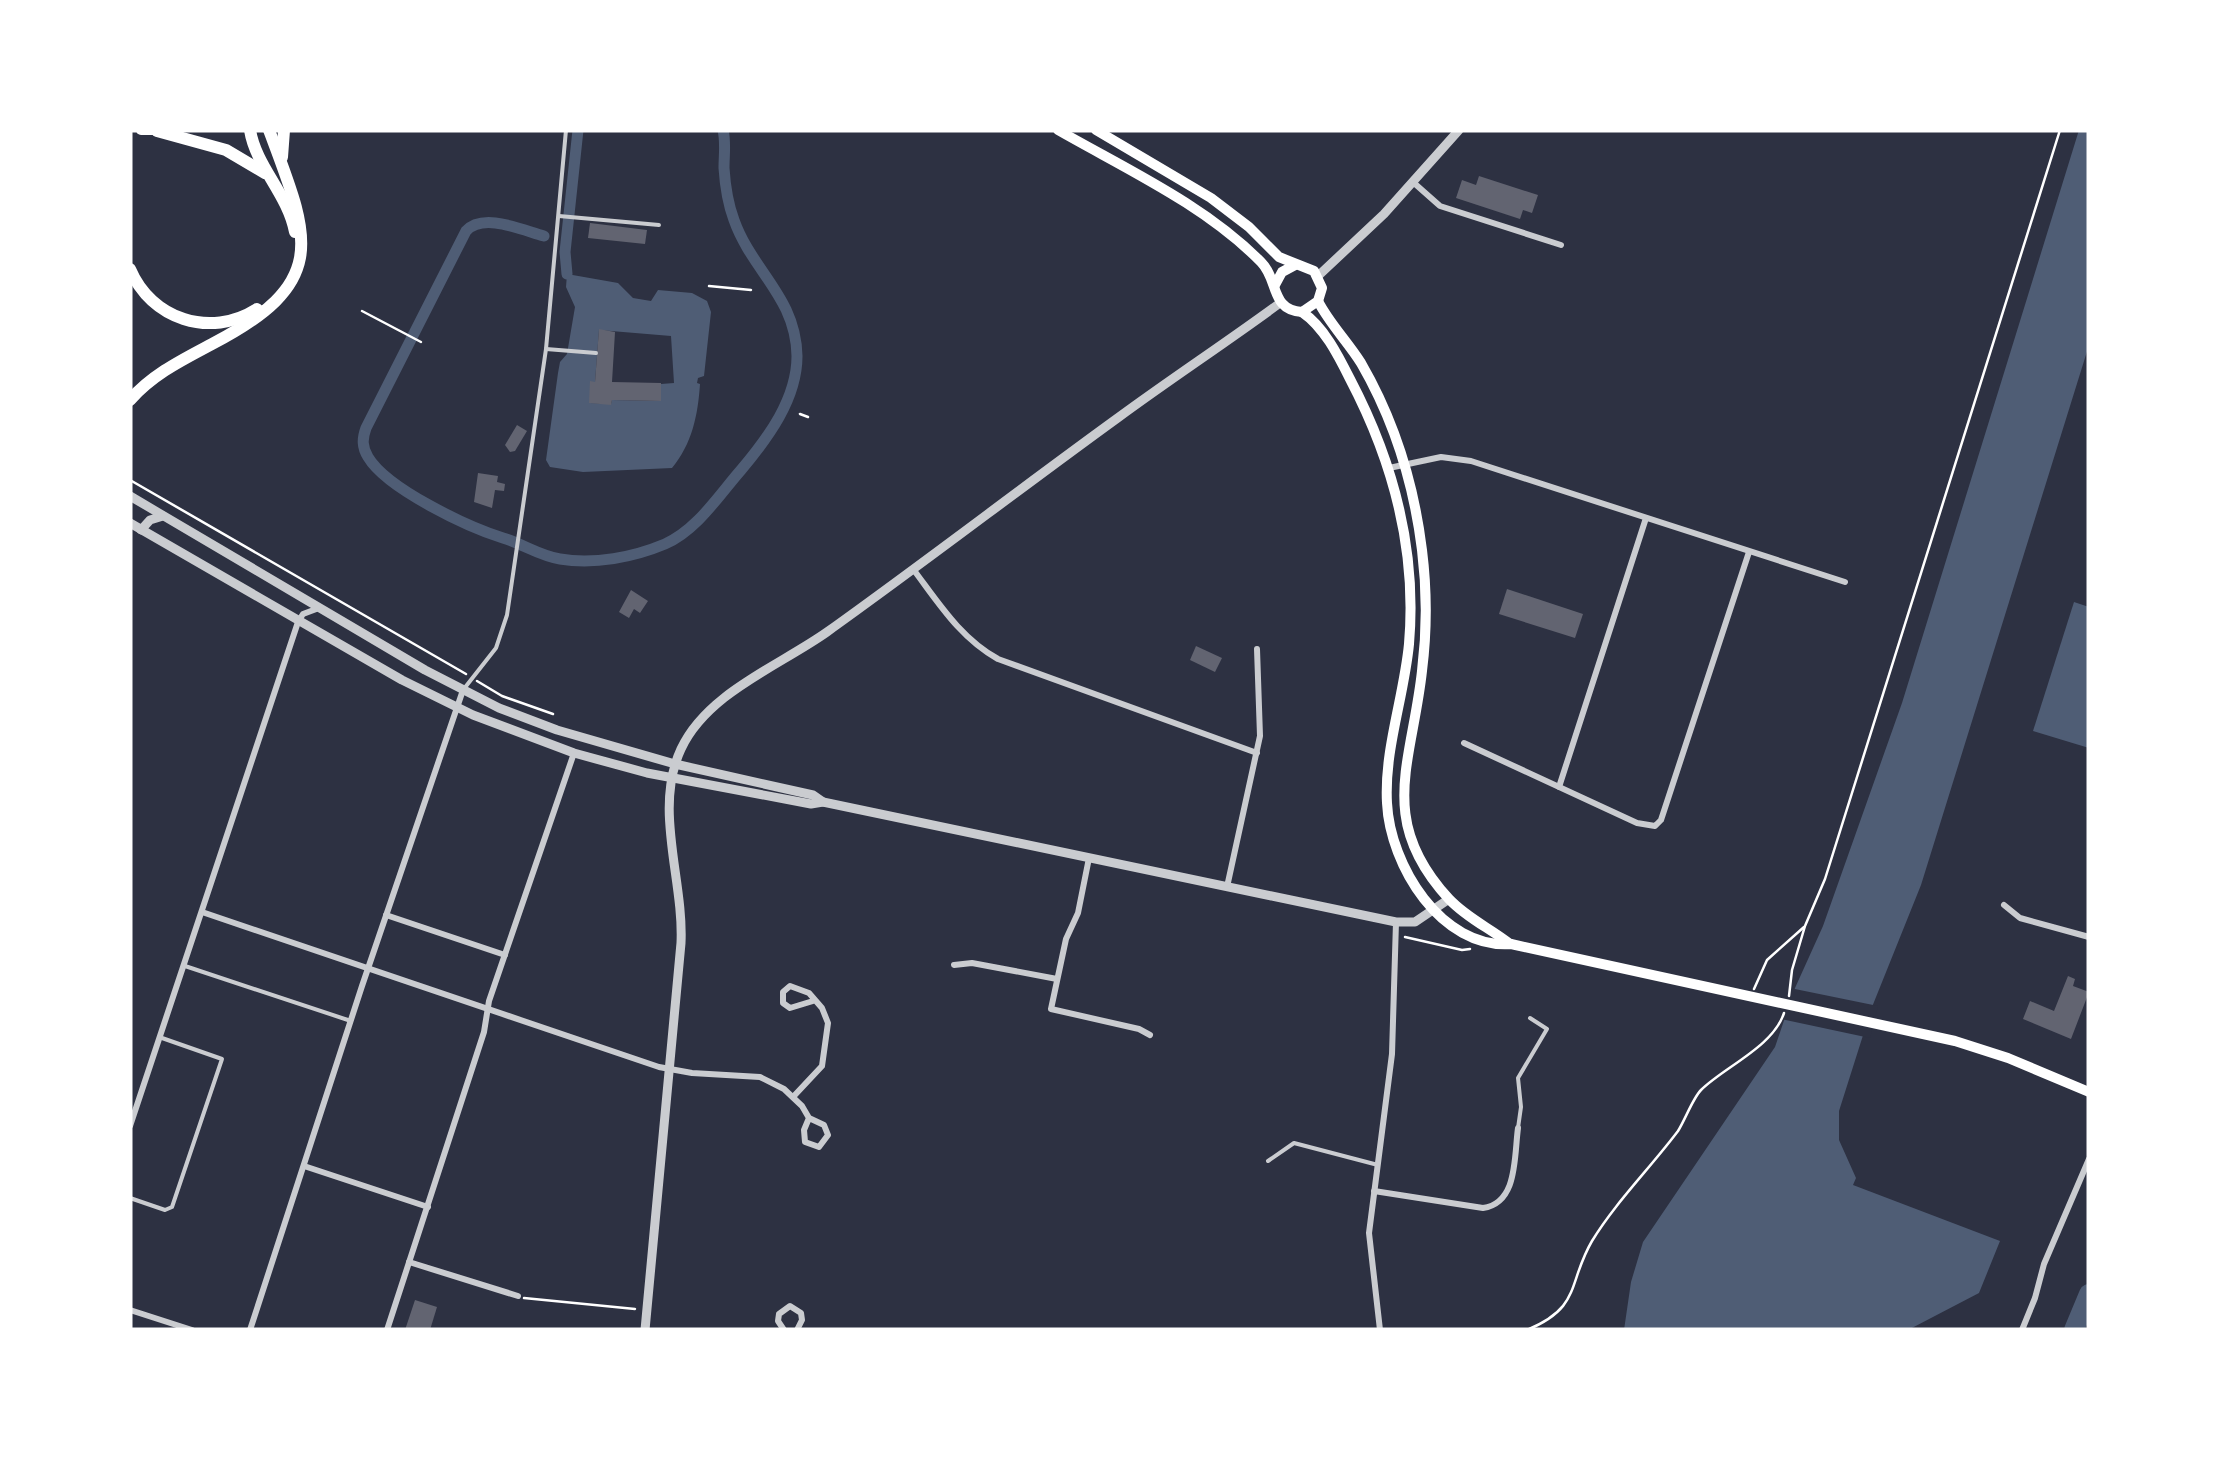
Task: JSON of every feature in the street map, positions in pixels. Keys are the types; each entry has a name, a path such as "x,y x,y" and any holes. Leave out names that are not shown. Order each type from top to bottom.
{"highway":[{"path":"130,269 148,298 176,317 218,324 251,313 269,299 284,279 294,246 288,208 255,148 250,130"},
{"path":"130,400 164,370 256,318 287,289 298,263 302,233 298,208 269,130"},
{"path":"282,164 284,130"},
{"path":"157,131 226,150 271,177"}],"main road":[{"path":"140,130 171,130"},
{"path":"1058,130 1197,212 1264,264 1280,303 1302,312 1318,326 1346,370 1389,468 1405,543 1410,614 1387,803 1400,860 1434,909 1486,943 1511,944 1884,1025 1991,1052 2089,1092"},
{"path":"1096,130 1215,201 1279,256 1308,267 1318,276 1322,288 1318,301 1302,312"},
{"path":"1275,285 1282,272 1296,265"},
{"path":"1318,301 1375,388 1404,463 1423,551 1426,612 1422,671 1403,779 1402,804 1410,838 1425,868 1449,899 1469,919 1511,944"}],"street":[{"path":"1318,276 1414,183 1459,130"},
{"path":"1414,183 1440,206 1561,246"},
{"path":"645,1330 682,924 670,821 671,778 693,730 726,697 802,650 1280,303"},
{"path":"1389,468 1452,457 1471,460 1845,582"},
{"path":"130,496 463,690 557,730 675,764 813,795 823,802"},
{"path":"140,530 150,520 163,516"},
{"path":"1559,788 1646,518"},
{"path":"130,524 298,622 457,708 574,753 671,778 811,804 823,802 1396,922 1415,922 1449,899"},
{"path":"1464,743 1637,824 1655,826 1661,820 1749,552"},
{"path":"913,569 958,628 998,659 1256,753"},
{"path":"130,1126 298,622 318,608"},
{"path":"1227,888 1260,736 1256,649"},
{"path":"250,1330 463,690"},
{"path":"386,1330 505,955 574,753"},
{"path":"1089,858 1078,913 1066,939 1050,1009 1139,1029 1150,1035"},
{"path":"2004,906 2020,918 2089,937"},
{"path":"202,912 670,1069 760,1077 793,1097 809,1118 818,1120 827,1130 826,1141 819,1147 805,1142 809,1118"},
{"path":"386,916 505,955"},
{"path":"1380,1330 1369,1233 1392,1054 1396,922"},
{"path":"954,966 972,963 1057,979"},
{"path":"793,1097 822,1066 828,1024 822,1008 797,986 782,992 783,1003 790,1008 813,1001"},
{"path":"1374,1191 1483,1208 1496,1205 1510,1186 1518,1128"},
{"path":"2022,1330 2044,1264 2089,1160"},
{"path":"304,1166 428,1207"},
{"path":"410,1262 518,1296"},
{"path":"784,1330 778,1314 790,1306 801,1313 797,1330"},
{"path":"130,1310 192,1330"}],"lane":[{"path":"463,690 501,638 546,349 566,130"},
{"path":"558,216 659,224"},
{"path":"546,349 596,353"},
{"path":"184,966 351,1021"},
{"path":"1518,1128 1518,1078 1547,1029 1530,1018"},
{"path":"130,1198 165,1210 172,1208 222,1059 161,1038"},
{"path":"1268,1161 1294,1143 1378,1165"}],"path":[{"path":"1752,996 1767,960 1806,926 1825,879 2060,130"},
{"path":"709,286 751,290"},
{"path":"362,310 421,342"},
{"path":"800,414 808,417"},
{"path":"130,480 502,696 553,714"},
{"path":"1394,934 1462,950 1486,943"},
{"path":"1527,1330 1548,1321 1567,1304 1595,1236 1682,1125 1701,1090 1749,1056"},
{"path":"518,1296 647,1310"}],"water":[{"path":"2079,130 2089,130 2089,345 1921,885 1872,1007 1839,1111 1839,1140 1856,1178 1853,1185 2000,1241 1979,1293 1908,1330 1624,1330 1631,1282 1643,1242 1775,1047 1795,988 1823,926 1902,703"},
{"path":"567,274 618,283 633,298 651,301 658,290 692,293 707,301 711,312 704,376 697,383 700,384 696,418 685,449 672,468 583,472 550,467 546,460 558,373 567,354 575,307 566,287","holes":["599,330 671,336 674,383 661,384 660,401 590,403"]},
{"path":"2074,602 2089,607 2089,748 2033,731"}],"pier":[{"path":"1790,988 1878,1006 1870,1038 1781,1019"}],"building":[{"path":"1479,176 1538,195 1532,213 1523,210 1520,219 1456,198 1462,180 1476,185"},
{"path":"590,223 647,230 645,244 588,238"},
{"path":"599,329 615,332 612,382 661,383 661,401 589,403 590,381 595,382"},
{"path":"517,425 527,431 515,451 510,452 505,445"},
{"path":"478,473 498,476 497,482 505,484 504,491 495,490 492,508 474,502"},
{"path":"1507,589 1583,614 1575,638 1499,614"},
{"path":"631,590 648,601 640,613 634,609 629,618 619,612"},
{"path":"1196,646 1222,658 1215,672 1190,660"},
{"path":"2068,976 2075,979 2073,986 2089,992 2071,1039 2023,1019 2030,1001 2054,1011"},
{"path":"415,1300 437,1307 430,1330 405,1330"}],"waterway":[{"path":"567,274 565,252 578,130"},
{"path":"544,236 492,223 466,231 366,428 365,450 378,469 410,494 470,525 545,555 573,561 600,560 653,549 677,538 697,521 751,458 779,417 796,372 795,335 789,317 732,214 725,181 723,130"},
{"path":"2074,1330 2089,1294"}]}
